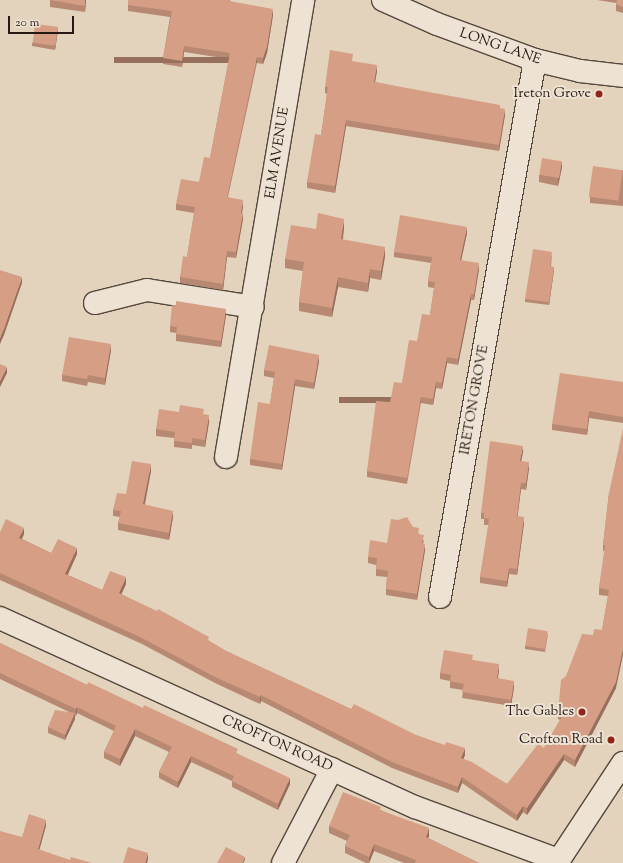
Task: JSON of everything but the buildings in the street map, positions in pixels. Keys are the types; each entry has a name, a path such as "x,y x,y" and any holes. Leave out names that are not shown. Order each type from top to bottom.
{"street":[{"name":"ELM AVENUE","path":"226,457 253,307 303,0"},
{"name":"LONG LANE","path":"383,0 437,24 535,60 580,70 623,76"},
{"name":"IRETON GROVE","path":"440,598 535,60"},
{"path":"95,303 147,290 253,307"},
{"name":"CROFTON ROAD","path":"0,618 415,807 557,862"},
{"path":"557,862 623,763"},
{"path":"283,863 332,769"}],"place":[{"name":"Ireton Grove","path":"599,94"},
{"name":"The Gables","path":"582,712"},
{"name":"Crofton Road","path":"611,740"}]}
